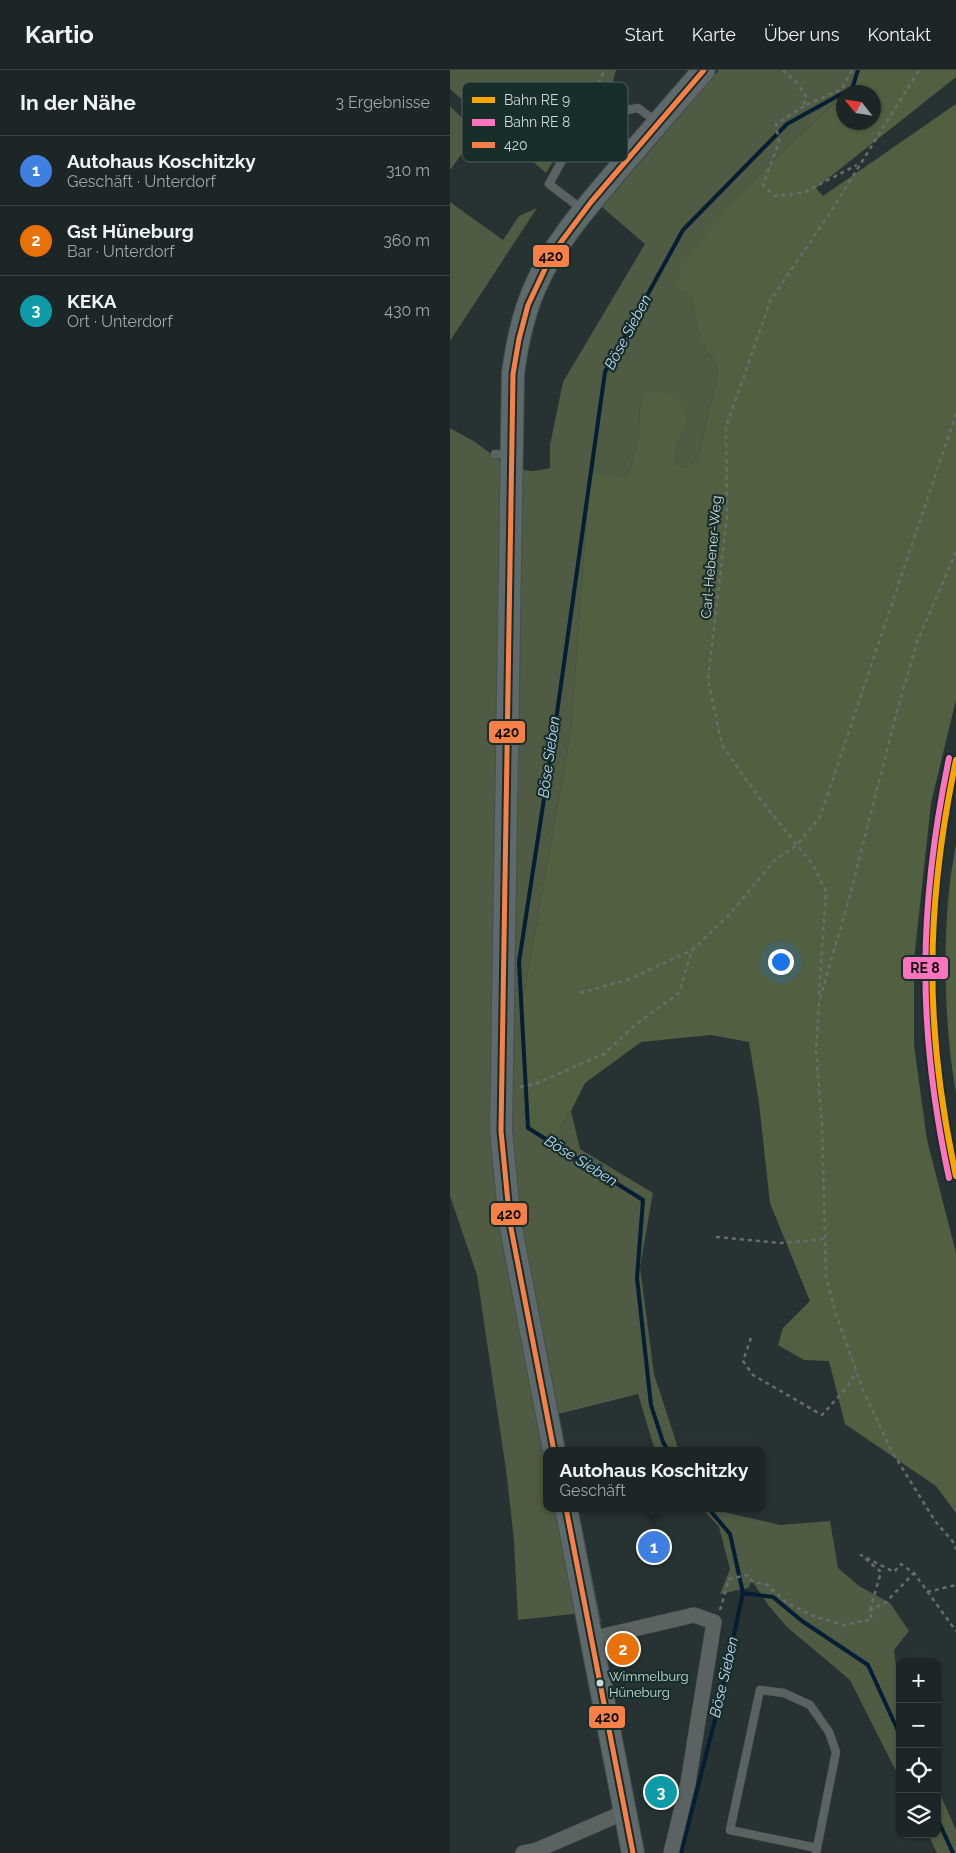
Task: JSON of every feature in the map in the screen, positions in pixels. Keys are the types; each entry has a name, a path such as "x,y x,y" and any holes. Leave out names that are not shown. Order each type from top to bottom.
{"main road":[{"path":"628,159 704,70"},
{"path":"553,1447 510,1223 502,1154 501,1088 510,494 503,454 513,374 524,316 533,292 548,261 583,211 625,162"},
{"path":"567,1512 633,1853"}],"street":[{"path":"591,1639 694,1616 714,1622 688,1783 671,1853"},
{"path":"524,1853 537,1850 625,1812"}],"lane":[{"path":"628,110 638,108 659,123"},
{"path":"561,162 549,184 583,211"},
{"path":"760,1690 784,1693 810,1705 829,1732 836,1752 817,1850 730,1830 760,1690"}],"path":[{"path":"599,82 604,70"},
{"path":"783,70 796,82 806,96 804,106"},
{"path":"852,70 842,89 804,106 776,124 778,142 762,186 775,196 803,193 858,164"},
{"name":"Carl-Hebener-Weg","path":"819,1002 826,890 813,865 757,795 722,745 708,680 727,516 726,427 771,299 830,213 858,164 919,70"},
{"path":"580,993 630,979 692,950 728,916 775,860 797,845 820,817 956,414"},
{"path":"956,552 918,642 879,779 849,899 819,1002 816,1051 822,1123 826,1276 836,1314 856,1371 891,1450 935,1521 954,1543 956,1549"},
{"path":"517,1087 537,1083 604,1054 635,1025 678,993 692,950"},
{"path":"716,1237 781,1243 824,1238"},
{"path":"751,1338 743,1361 753,1375 822,1415 848,1386 856,1371"},
{"path":"714,1622 729,1579 746,1575 752,1581 767,1585 787,1602 816,1617 844,1625 872,1619 869,1611 881,1572 861,1555 894,1572 901,1564 914,1573 956,1631"},
{"path":"869,1611 886,1602 914,1573"},
{"path":"926,1592 956,1585"}],"green space":[{"path":"450,70 616,70 613,82 462,82 462,100 450,89"},
{"path":"719,70 859,70 857,85 836,85 836,104 828,109 738,194 716,223 691,292 700,344 714,359 718,372 698,459 684,469 675,462 678,441 688,422 640,407 638,440 628,475 621,477 590,472 571,730 521,1011 528,1127 551,1143 571,1111 580,1149 653,1193 640,1267 654,1374 678,1447 654,1447 638,1394 558,1414 565,1447 543,1447 543,1512 579,1512 601,1622 573,1614 518,1620 514,1541 507,1477 477,1275 450,1196 450,428 475,442 511,469 534,471 550,468 550,445 563,382 645,244 602,207"},
{"path":"859,70 956,70 956,77 816,188 823,196 956,104 956,700 931,803 914,960 914,1045 927,1140 956,1253 956,1513 936,1486 845,1424 829,1361 804,1360 778,1345 783,1328 810,1301 770,1203 759,1103 749,1042 711,1035 641,1042 585,1083 571,1111 551,1143 528,1128 521,1011 571,730 590,471 621,477 628,475 638,440 640,408 646,394 655,393 675,396 686,413 688,422 678,441 675,462 684,469 698,459 718,372 714,359 700,344 691,293 677,288 679,270 738,194 828,109 836,104 836,130 881,130 881,85 856,85"},
{"path":"450,106 462,118 462,154 450,170"},
{"path":"533,162 552,162 546,173"},
{"path":"450,202 503,240 519,216 537,208 450,341"},
{"path":"956,845 956,1093 948,1034 946,936 951,873"},
{"path":"706,1512 724,1512 780,1525 830,1521 838,1568 859,1586 890,1603 909,1631 894,1650 896,1667 896,1771 850,1680 787,1627 769,1606 752,1581 748,1588 720,1594 730,1569 719,1527"},
{"path":"941,1796 956,1830 956,1853 937,1853 930,1838 941,1838"}],"waterway":[{"name":"Böse Sieben","path":"853,85 858,70"},
{"name":"Böse Sieben","path":"666,1447 651,1405 637,1278 643,1200 528,1128 519,962 556,720 605,372 683,230 787,124 836,97"},
{"name":"Böse Sieben","path":"681,1853 716,1716 743,1593 730,1534 711,1512"},
{"path":"743,1593 773,1597 802,1621 868,1665 896,1726"},
{"path":"941,1827 953,1853"}],"transit line":[{"name":"420","path":"628,159 704,70"},
{"name":"420","path":"553,1447 510,1223 501,1131 513,374 519,339 528,305 552,254 591,202 625,162"},
{"path":"949,758 931,866 925,968 931,1071 949,1178"},
{"path":"956,760 938,867 932,968 938,1069 956,1176"},
{"name":"420","path":"567,1512 633,1853"}],"place":[{"name":"Autohaus Koschitzky","path":"654,1547"},
{"name":"Gst Hüneburg","path":"623,1649"},
{"name":"Wimmelburg Hüneburg","path":"600,1683"},
{"name":"KEKA","path":"661,1792"}]}
